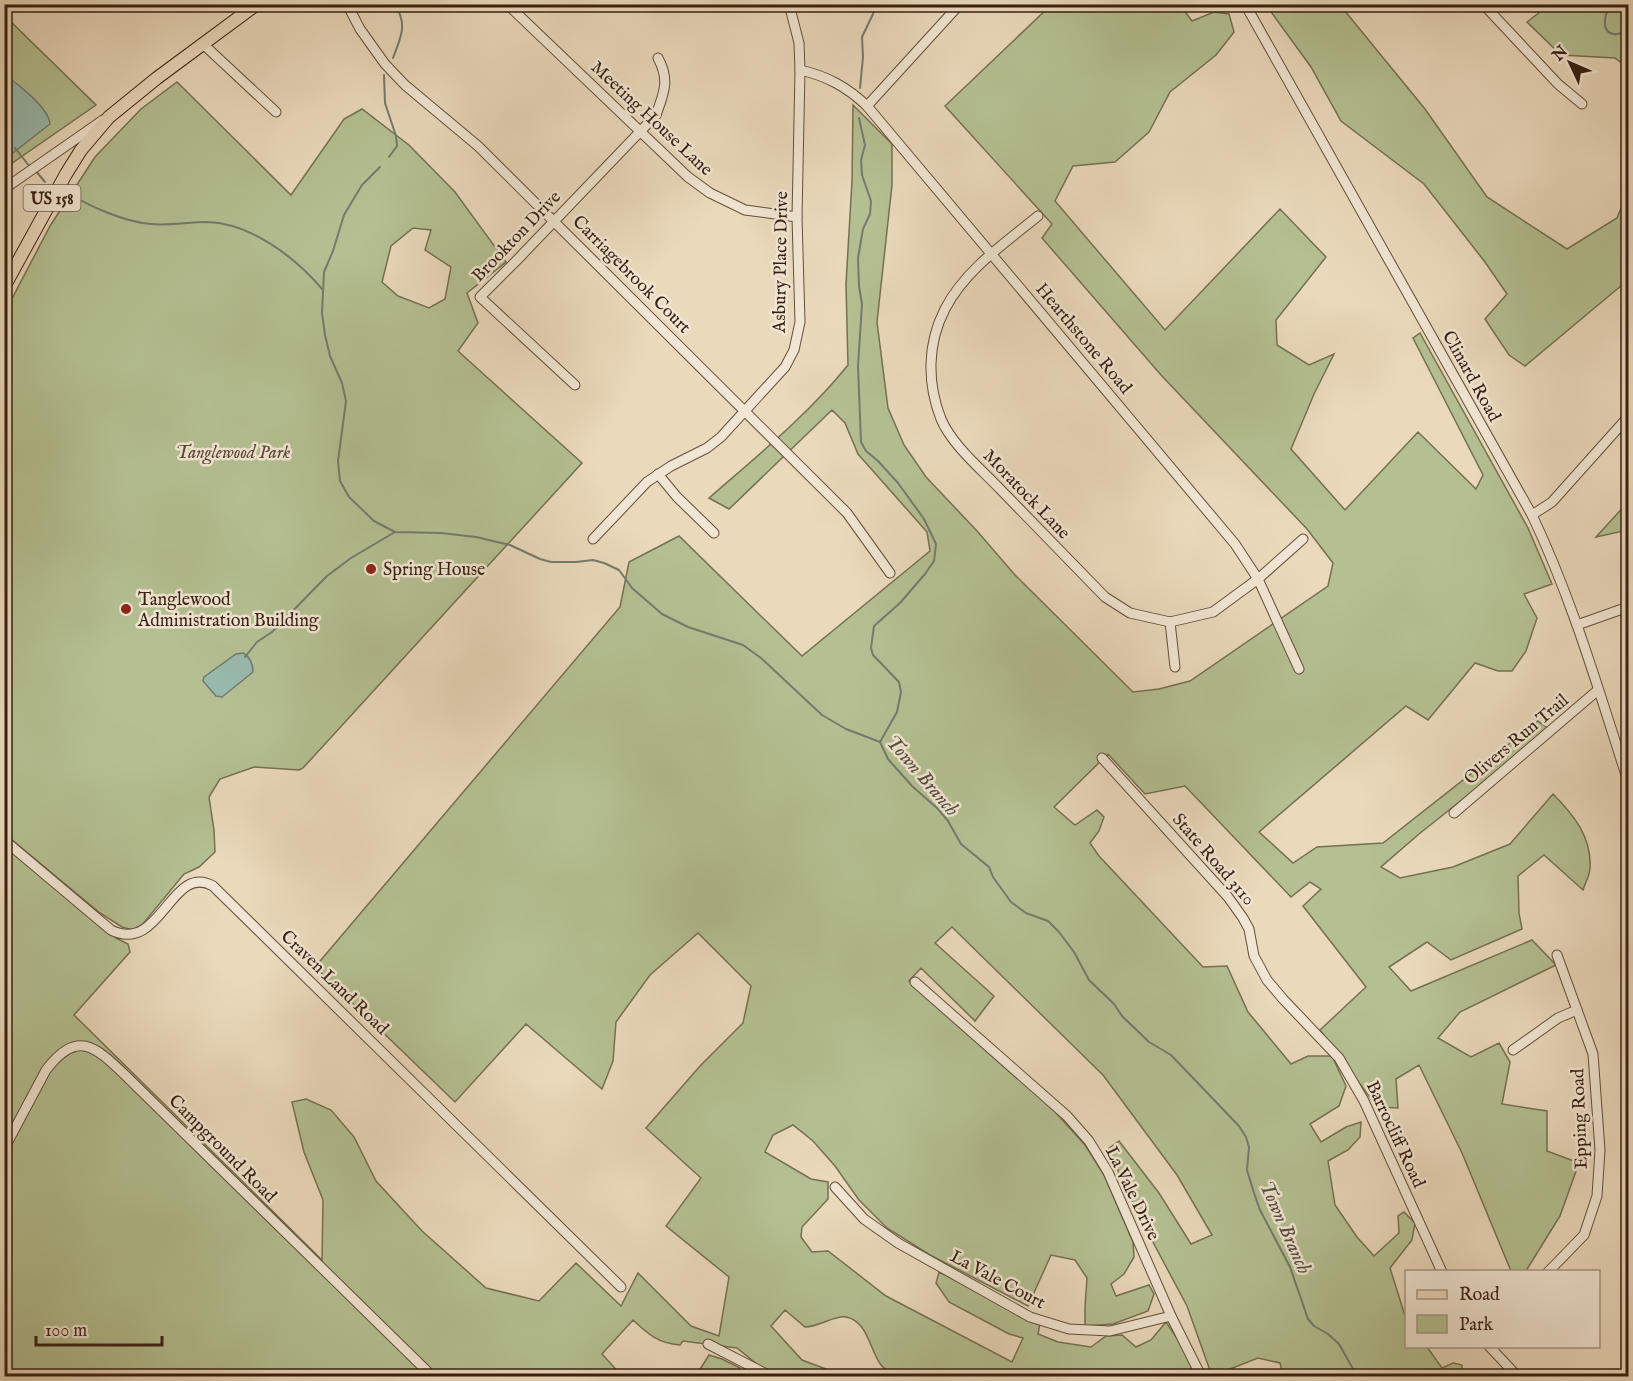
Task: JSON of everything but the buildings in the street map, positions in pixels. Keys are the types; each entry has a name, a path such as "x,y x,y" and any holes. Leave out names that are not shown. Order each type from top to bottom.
{"main road":[{"name":"US 158","path":"4,286 66,174 87,143 109,117 134,95 252,6"}],"street":[{"name":"Carriagebrook Court","path":"347,4 360,29 385,64 405,85 478,146 847,513 890,573"},
{"name":"Meeting House Lane","path":"507,4 688,177 710,193 745,210 797,217"},
{"name":"Asbury Place Drive","path":"593,538 636,492 658,474 707,448 746,412 785,367 794,350 800,322 797,217 800,70 799,43 789,4"},
{"path":"867,106 960,4"},
{"name":"Clinard Road","path":"1245,4 1532,515 1549,551 1577,625 1629,782"},
{"path":"1483,4 1558,84 1582,104"},
{"path":"203,44 276,112"},
{"name":"Brookton Drive","path":"575,385 480,297 656,115 664,91 664,69 658,58"},
{"name":"Hearthstone Road","path":"800,70 821,75 849,89 867,106 1235,544 1258,579 1299,669"},
{"path":"4,189 109,117"},
{"name":"Moratock Lane","path":"1038,216 968,277 945,309 931,345 932,388 942,421 962,450 1105,597 1130,613 1170,622 1213,612 1258,579 1303,539"},
{"path":"1532,515 1552,502 1629,417"},
{"path":"658,474 714,533"},
{"path":"1577,625 1629,607"},
{"path":"1170,622 1174,667"},
{"name":"Olivers Run Trail","path":"1454,813 1598,690"},
{"name":"State Road 3110","path":"1102,758 1228,897 1244,918 1249,929 1254,956 1268,980 1304,1021"},
{"name":"Craven Land Road","path":"4,840 111,930 118,933 133,934 144,930 188,885 202,882 213,886 621,1287"},
{"name":"Epping Road","path":"1550,1270 1584,1235 1597,1196 1600,1150 1593,1054 1557,955"},
{"name":"La Vale Drive","path":"915,982 1068,1116 1089,1141 1108,1172 1200,1377"},
{"path":"1513,1050 1558,1018 1577,1010"},
{"name":"Barrocliff Road","path":"1304,1021 1339,1058 1365,1101 1441,1270"},
{"name":"Campground Road","path":"4,1149 54,1059 70,1047 88,1046 98,1051 432,1377"},
{"name":"La Vale Court","path":"835,1187 864,1220 898,1243 1030,1317 1069,1329 1110,1331 1171,1316"},
{"path":"708,1344 770,1377"},
{"path":"1489,1348 1516,1377"}],"green space":[{"path":"1051,5 1180,5 1192,21 1214,12 1229,14 1234,32 1216,55 1170,92 1149,132 1115,162 1073,166 1055,201 1165,330 1280,209 1326,257 1276,320 1277,345 1309,365 1334,354 1291,449 1345,510 1418,432 1476,489 1483,475 1413,338 1420,333 1528,528 1552,584 1524,594 1537,618 1526,651 1512,671 1498,671 1475,663 1428,720 1406,706 1259,832 1293,863 1317,847 1383,843 1538,721 1550,730 1381,867 1400,878 1453,867 1510,844 1553,794 1574,818 1588,846 1590,868 1583,890 1544,855 1518,876 1522,929 1451,960 1427,942 1389,967 1411,991 1532,940 1556,965 1460,1012 1438,1038 1471,1057 1499,1043 1510,1062 1502,1104 1547,1111 1547,1151 1579,1163 1560,1216 1527,1270 1511,1270 1462,1153 1419,1065 1396,1079 1398,1108 1377,1107 1320,1030 1366,987 1303,906 1321,889 1310,882 1291,897 1185,786 1145,794 1108,754 1054,807 1075,825 1097,810 1104,817 1099,831 1090,843 1099,856 1203,967 1227,966 1248,1012 1291,1064 1308,1056 1332,1056 1346,1086 1339,1106 1310,1124 1321,1142 1346,1127 1361,1122 1360,1137 1348,1150 1328,1161 1335,1205 1357,1237 1374,1256 1399,1233 1398,1216 1404,1212 1415,1223 1412,1240 1390,1268 1405,1316 1405,1348 1428,1348 1442,1368 1453,1363 1462,1365 1462,1376 1283,1376 1280,1363 1258,1358 1212,1376 1187,1306 1138,1214 1108,1149 1119,1141 1159,1193 1191,1244 1212,1235 1177,1175 1103,1075 952,927 935,943 994,996 975,1021 921,968 909,981 1048,1104 1085,1145 1104,1175 1133,1242 1134,1257 1124,1274 1111,1284 1116,1296 1149,1285 1154,1294 1148,1311 1113,1324 1085,1326 1087,1278 1075,1260 1051,1255 1028,1306 930,1255 887,1228 859,1200 835,1166 813,1141 793,1125 773,1135 765,1152 811,1179 828,1182 828,1199 802,1227 801,1237 812,1252 828,1251 886,1296 1012,1362 1023,1338 1009,1334 949,1302 936,1283 939,1272 1040,1323 1038,1334 1058,1342 1091,1347 1106,1336 1122,1335 1136,1347 1151,1340 1166,1322 1183,1347 1196,1376 896,1376 881,1365 864,1330 853,1320 842,1317 805,1327 785,1310 771,1326 802,1360 834,1372 834,1376 779,1376 763,1369 737,1348 683,1341 680,1345 666,1342 649,1334 633,1320 602,1354 622,1376 5,1376 4,843 116,938 128,944 130,952 74,1015 322,1260 323,1200 304,1152 292,1102 306,1099 331,1110 354,1137 376,1181 422,1231 486,1288 539,1301 576,1263 621,1306 638,1273 691,1326 719,1336 729,1277 666,1226 701,1178 646,1128 700,1066 743,1023 751,986 698,933 650,975 616,1022 613,1061 602,1089 526,1024 455,1102 315,967 620,607 629,562 679,536 802,656 930,551 927,532 858,454 845,423 832,410 729,509 709,498 799,418 848,365 846,284 852,181 853,105 892,144 892,185 877,322 888,408 904,445 926,477 1015,575 1133,692 1159,689 1190,681 1328,586 1333,563 1307,529 1161,375 1042,238 1052,224 945,106"},
{"path":"1266,5 1340,5 1425,109 1487,197 1567,249 1617,218 1628,191 1628,280 1525,366 1509,355 1485,319 1507,294 1485,262 1424,184 1341,121 1311,67"},
{"path":"1549,5 1628,5 1628,68 1615,58 1561,55 1527,22"},
{"path":"4,15 96,105 5,168 4,168"},
{"name":"Tanglewood Park","path":"177,82 291,195 344,119 362,109 409,145 455,192 506,262 467,293 478,323 458,351 582,463 303,768 299,770 254,767 220,779 209,797 215,852 199,867 184,874 142,925 133,930 122,927 100,913 5,834 5,312 50,226 95,157 141,109","holes":["413,228 431,230 425,250 451,267 445,299 429,308 398,296 382,282 391,246"]},
{"path":"1628,502 1628,530 1596,537"},
{"path":"709,1355 740,1368 734,1376 700,1376 699,1371"}],"water":[{"path":"5,75 39,104 50,124 5,159"},
{"path":"243,653 251,661 253,672 222,697 216,696 203,681 204,677 236,654"}],"waterway":[{"path":"393,58 402,31 401,19 395,4"},
{"path":"860,88 862,37 873,14 875,4"},
{"path":"1610,4 1605,21 1606,30 1616,34 1628,31"},
{"path":"384,75 385,103 397,146 389,157"},
{"path":"859,118 865,145 861,160 862,175 871,201 870,214 863,229 858,258 862,304 858,366 861,442 866,451 898,483 924,519 936,544 934,561 925,574 900,603 874,626 871,648 873,655 899,682 901,692 897,712 880,742"},
{"path":"15,148 30,167"},
{"name":"Town Branch","path":"380,167 362,185 344,215 324,272 322,313 325,335 346,401 338,461 340,481 349,497 374,521 395,532 441,533 476,537 510,545 551,562 593,560 604,563 619,570 632,588 662,614 688,627 743,645 761,658 822,715 846,729 880,742 888,759 912,786 938,809 961,844 989,867 993,877 1011,902 1026,913 1048,921 1074,952 1089,980 1114,1004 1122,1016 1149,1042 1171,1055 1239,1126 1249,1147 1247,1170 1260,1210 1290,1267 1308,1319 1339,1344 1357,1376"},
{"path":"35,170 45,182"},
{"path":"66,192 85,203 141,223 165,225 207,222 240,229 271,244 286,255 323,290"},
{"path":"245,657 257,642 272,632 327,576 351,558 395,532"}],"place":[{"name":"Spring House","path":"371,569"},
{"name":"Tanglewood Administration Building","path":"126,609"}]}
